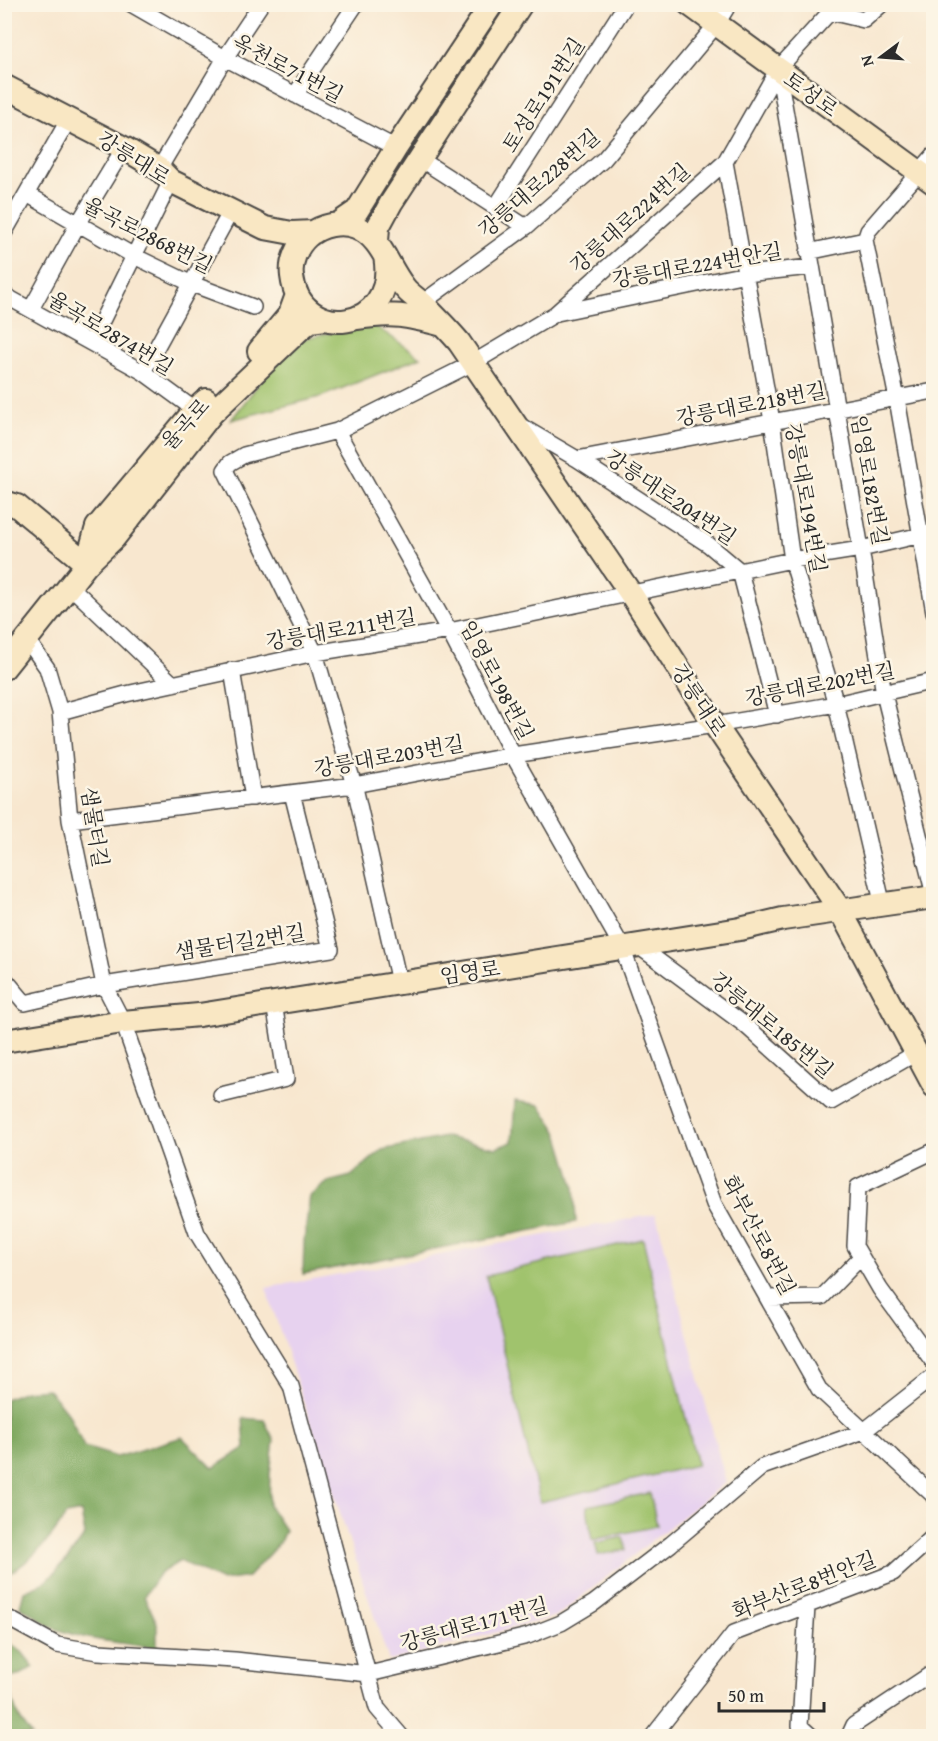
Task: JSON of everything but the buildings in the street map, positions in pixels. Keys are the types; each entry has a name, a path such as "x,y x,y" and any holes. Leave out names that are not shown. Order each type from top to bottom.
{"street":[{"name":"옥천로71번길","path":"131,4 225,58 396,148"},
{"path":"91,343 134,256 165,175 225,58 261,4"},
{"path":"295,95 356,4"},
{"path":"291,272 293,258 300,244 314,232 323,227 338,224 357,211 492,4"},
{"path":"355,319 369,311 379,300 386,286 388,271 381,249 378,227 391,203 521,4"},
{"name":"토성로191번길","path":"495,208 626,4"},
{"name":"토성로","path":"690,4 778,69 929,170"},
{"name":"강릉대로228번길","path":"422,303 526,227 603,159 716,25 729,4"},
{"name":"강릉대로224번길","path":"315,653 225,470 230,463 244,455 337,431 473,363 555,314 724,162 778,69 830,12 864,20 882,4"},
{"path":"925,4 933,7"},
{"name":"임영로182번길","path":"778,69 884,694 933,896"},
{"name":"강릉대로","path":"4,86 124,148 165,175 265,228"},
{"path":"4,233 69,119"},
{"path":"31,309 78,224 124,148"},
{"path":"420,159 526,227"},
{"name":"강릉대로194번길","path":"724,162 772,421 792,560 836,705 883,906"},
{"path":"929,170 868,231 865,240 927,533 933,612"},
{"name":"율곡로2868번길","path":"27,194 134,256 192,284 253,307"},
{"path":"143,372 231,211"},
{"path":"338,224 366,232 381,249"},
{"path":"265,228 292,233 314,232"},
{"path":"265,228 289,258 293,287 311,312 325,319 340,321 384,314 406,315 444,325"},
{"name":"강릉대로224번안길","path":"555,314 809,260 865,240"},
{"name":"강릉대로","path":"381,249 404,288 444,325 473,363 631,594 715,725 840,910 923,1056 933,1086"},
{"name":"율곡로2874번길","path":"4,295 143,372 195,410"},
{"name":"율곡로","path":"87,564 97,527 195,410 259,352 290,314 297,295"},
{"name":"율곡로","path":"4,668 28,641 87,564 114,538 212,413 299,330 310,321 325,319"},
{"name":"강릉대로218번길","path":"577,459 933,391"},
{"name":"강릉대로204번길","path":"512,421 577,459 709,545 740,571 777,715"},
{"name":"임영로198번길","path":"337,431 449,631 513,755 630,946"},
{"path":"4,502 17,506 87,564"},
{"name":"강릉대로211번길","path":"60,712 126,694 232,670 315,653 449,631 792,560 861,549 927,533"},
{"path":"70,586 173,684"},
{"name":"샘물터길","path":"28,641 47,668 60,712 70,820 104,985 123,1022 198,1233 291,1386 377,1708 401,1737"},
{"path":"315,653 354,785 399,982"},
{"path":"232,670 253,798"},
{"name":"강릉대로202번길","path":"715,725 836,705 933,681"},
{"name":"강릉대로203번길","path":"70,820 354,785 513,755 715,725"},
{"name":"샘물터길2번길","path":"104,985 331,949 292,793"},
{"name":"임영로","path":"4,1041 123,1022 199,1015 399,982 562,959 630,946 740,930 783,918 883,906 933,896"},
{"name":"강릉대로185번길","path":"630,946 745,1024 831,1102 923,1056"},
{"name":"화부산로8번길","path":"630,946 714,1204 819,1389 933,1496"},
{"path":"5,980 25,1003 104,985"},
{"path":"221,1095 286,1079 274,1003"},
{"path":"933,1151 858,1187 855,1246 880,1289 933,1363"},
{"path":"768,1299 822,1297 861,1257"},
{"name":"강릉대로171번길","path":"4,1616 57,1645 98,1652 235,1660 369,1674 528,1636 561,1623 594,1603 670,1544 762,1467 864,1431 933,1376"},
{"name":"화부산로8번안길","path":"653,1737 734,1633 893,1573 933,1536"},
{"path":"807,1606 800,1726 811,1737"},
{"path":"849,1737 854,1725 933,1672"}],"shaded area":[{"path":"656,1214 726,1482 557,1616 389,1661 266,1288"}],"green space":[{"path":"375,326 421,357 320,397 231,420 291,342 323,334"},
{"path":"515,1101 540,1105 558,1133 574,1186 576,1222 303,1274 304,1241 310,1196 328,1182 351,1176 382,1150 445,1137 496,1148 512,1142"},
{"path":"643,1239 697,1465 540,1502 486,1276"},
{"path":"48,1389 69,1415 84,1447 117,1457 182,1437 213,1468 245,1448 243,1418 264,1420 274,1440 269,1506 285,1530 280,1542 248,1577 222,1581 180,1561 159,1574 144,1596 157,1623 157,1648 68,1633 52,1627 20,1606 24,1591 47,1581 85,1535 81,1512 66,1515 39,1550 5,1577 5,1399 25,1391"},
{"path":"650,1493 657,1526 592,1540 587,1506"},
{"path":"623,1537 626,1550 598,1555 595,1543"},
{"path":"5,1640 22,1652 34,1667 22,1674 5,1678"},
{"path":"5,1679 18,1716 32,1736 5,1736"}]}
